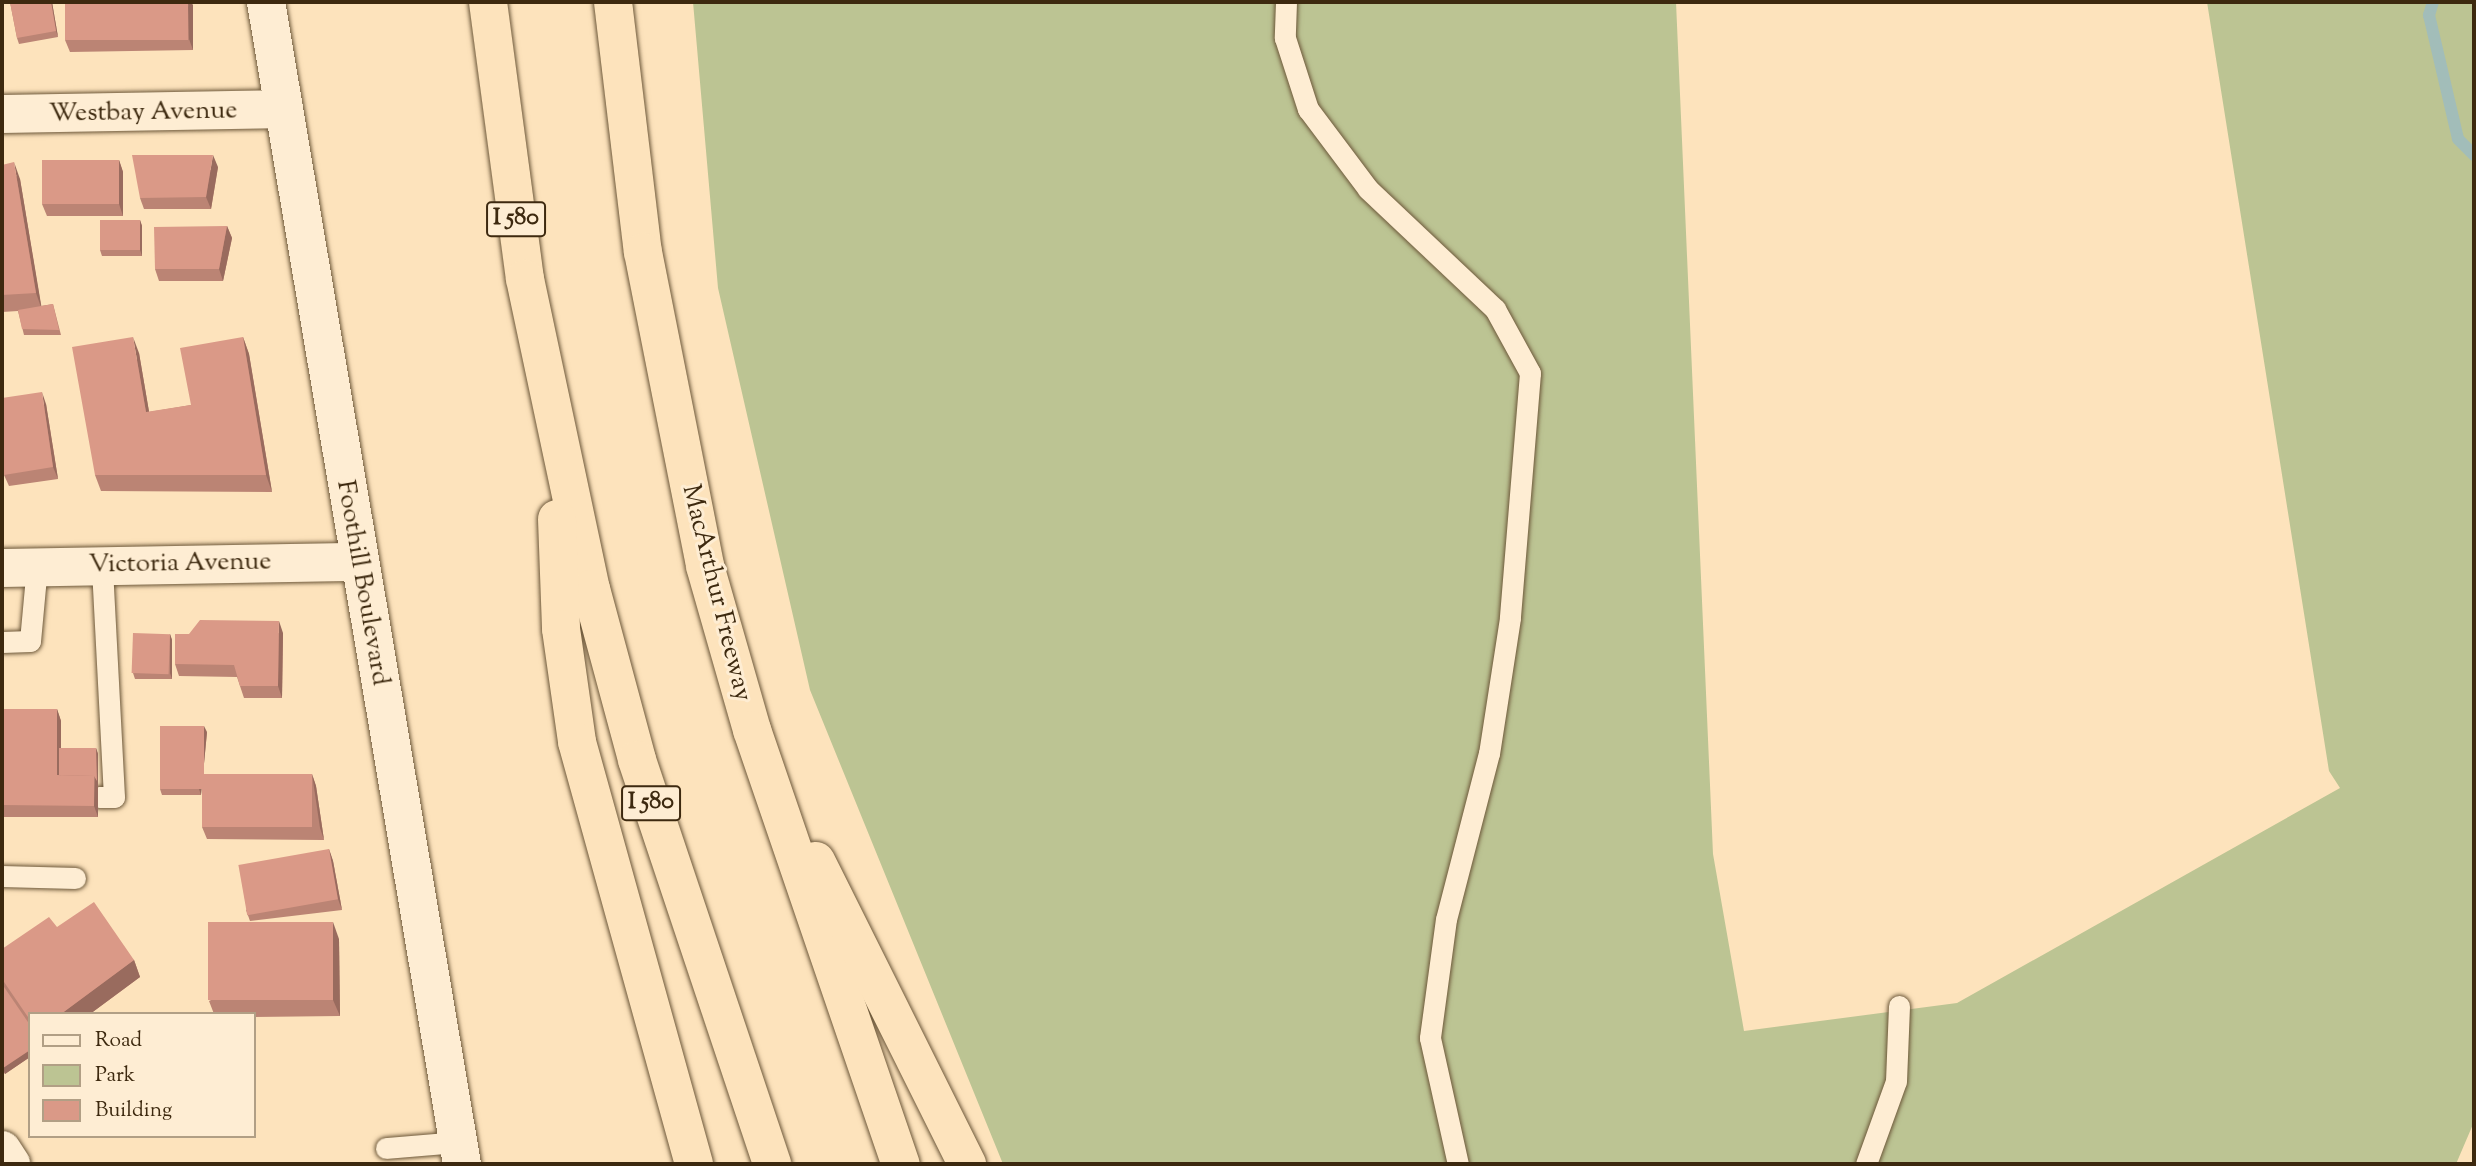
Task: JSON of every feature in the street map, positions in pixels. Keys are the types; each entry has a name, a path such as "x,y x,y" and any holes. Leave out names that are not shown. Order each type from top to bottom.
{"highway":[{"name":"I 580","path":"488,2 525,279 555,435 637,760 772,1164"},
{"name":"MacArthur Freeway","path":"613,2 643,252 671,408 752,730 901,1164"},
{"path":"555,435 561,629 577,743 694,1164"},
{"path":"752,730 967,1164"}],"street":[{"name":"Foothill Boulevard","path":"266,2 358,562 460,1153"},
{"name":"Westbay Avenue","path":"2,114 284,109"},
{"name":"Victoria Avenue","path":"20,567 358,562"},
{"path":"2,1150 11,1164"}],"lane":[{"path":"1286,2 1285,38 1308,108 1368,189 1495,309 1530,373 1510,618 1489,752 1446,919 1430,1038 1458,1164"},
{"path":"99,797 114,797 102,565"},
{"path":"2,642 30,641 20,567"},
{"path":"2,876 75,878"},
{"path":"1866,1164 1896,1081 1899,1006"},
{"path":"386,1148 460,1153"}],"green space":[{"path":"693,2 1676,2 1713,854 1744,1031 1957,1003 2340,788 2329,771 2207,2 2474,2 2474,1122 2456,1164 1003,1164 810,690 718,288"}],"building":[{"path":"10,2 51,2 56,31 17,38"},
{"path":"65,2 188,2 188,40 65,40"},
{"path":"132,155 213,155 206,197 140,198"},
{"path":"42,160 119,160 119,204 42,204"},
{"path":"14,162 36,293 2,295 2,165"},
{"path":"100,220 140,220 140,250 100,250"},
{"path":"227,226 219,269 155,269 154,227"},
{"path":"53,304 59,330 22,329 18,310"},
{"path":"133,337 146,412 191,405 180,348 243,337 266,475 95,475 72,347"},
{"path":"42,392 53,467 4,475 2,398"},
{"path":"200,620 279,621 278,686 240,686 234,665 175,664 175,634 189,634"},
{"path":"133,633 170,634 169,674 132,673"},
{"path":"2,709 57,709 57,775 94,776 94,806 2,805"},
{"path":"160,726 204,726 204,789 160,789"},
{"path":"59,748 96,748 97,781 94,776 59,775"},
{"path":"202,774 312,774 312,827 202,827"},
{"path":"329,849 338,899 247,915 238,865"},
{"path":"94,902 134,960 64,1012 28,1012 28,1017 2,979 2,949 49,917 57,927"},
{"path":"208,922 333,922 333,1000 208,1000"},
{"path":"2,984 28,1022 28,1051 3,1068"}],"waterway":[{"path":"2433,2 2429,15 2458,139 2474,155"}]}
